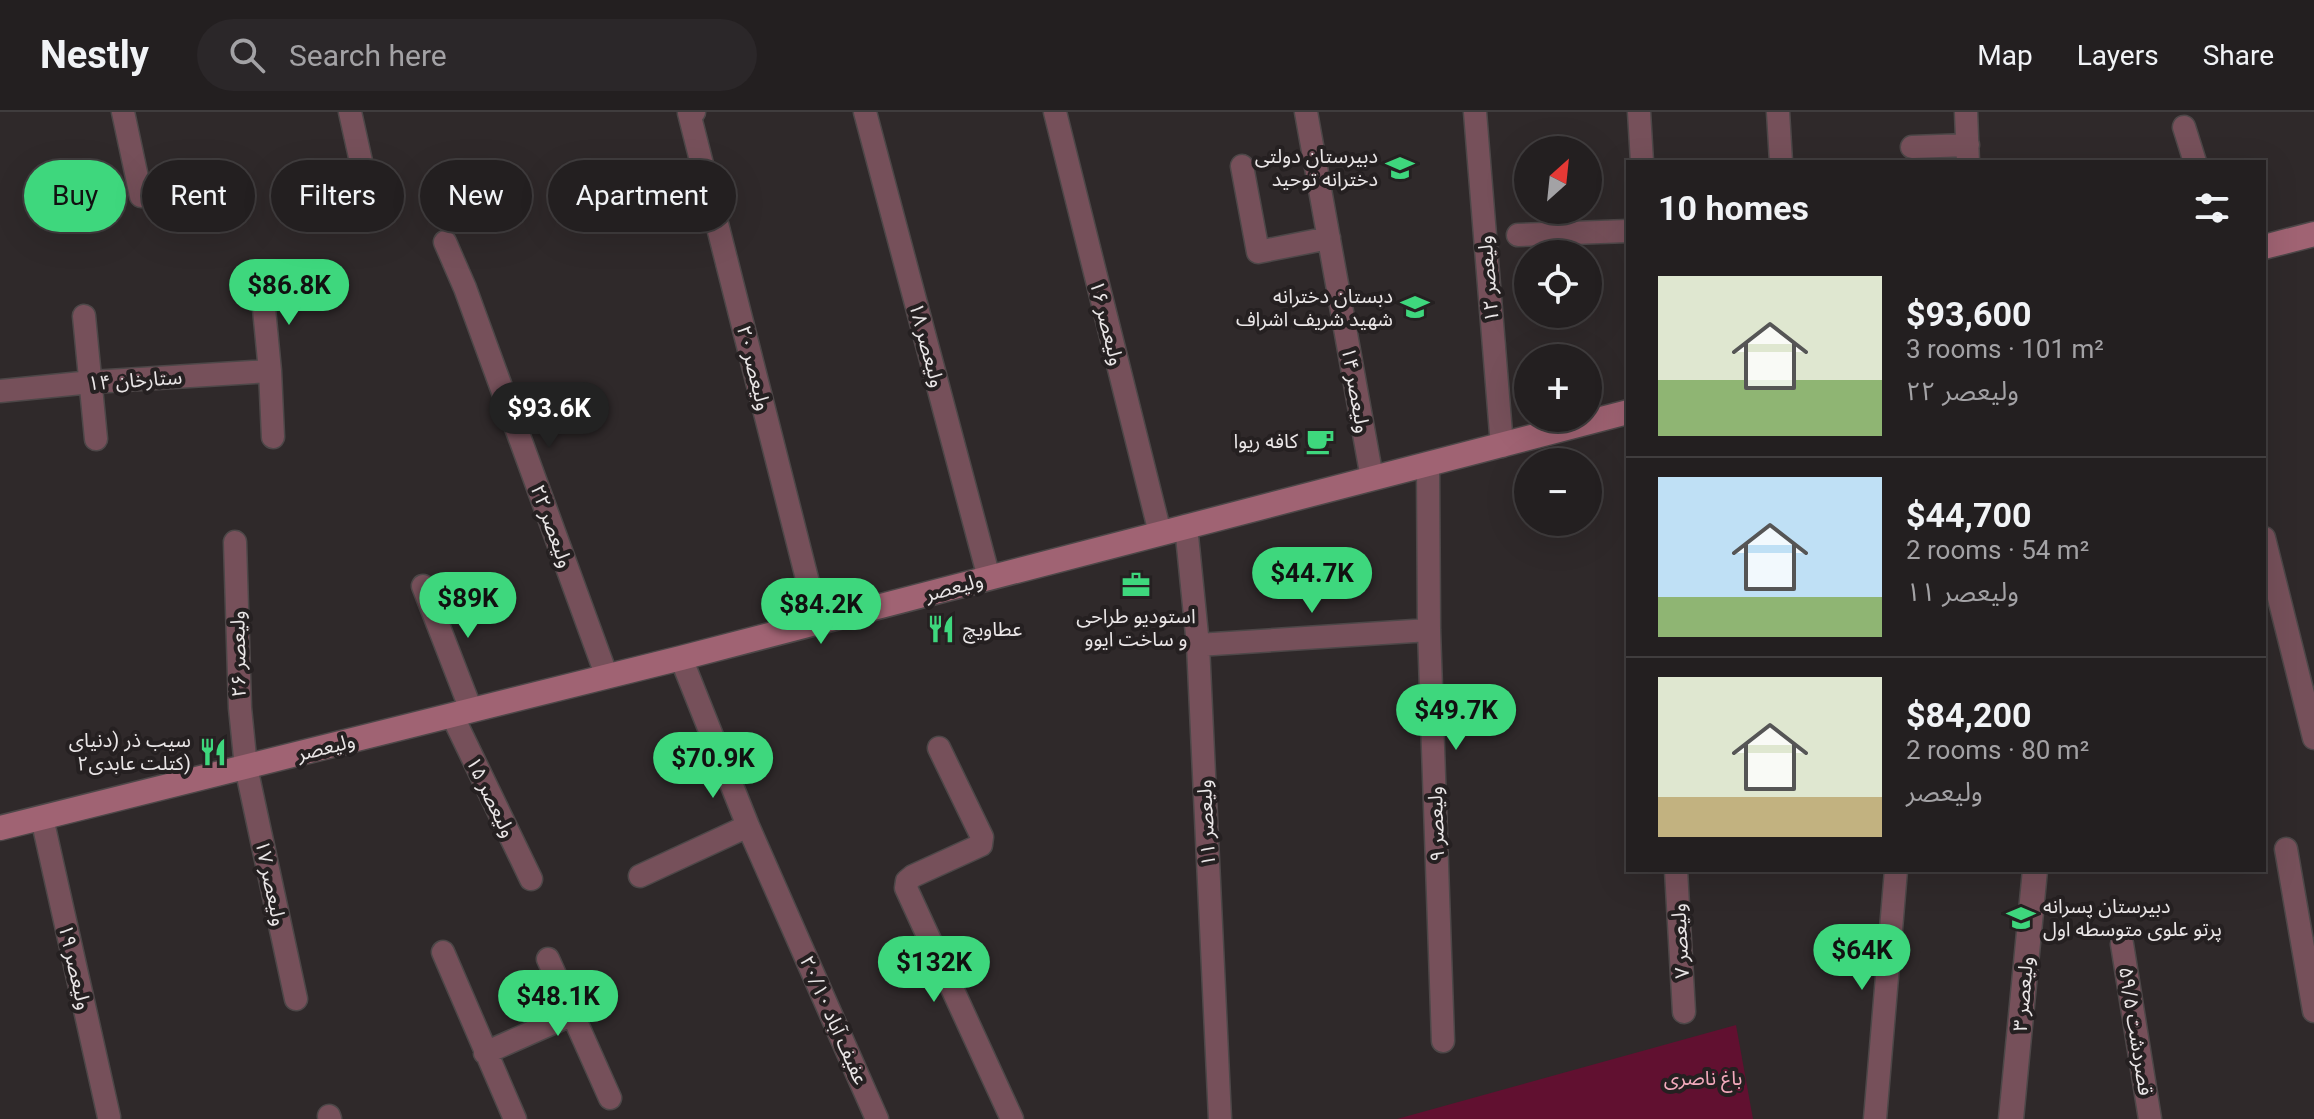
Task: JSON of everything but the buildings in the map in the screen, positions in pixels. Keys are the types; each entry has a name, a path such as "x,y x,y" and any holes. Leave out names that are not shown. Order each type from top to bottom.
{"main road":[{"path":"2266,246 2314,234"},
{"name":"ولیعصر","path":"0,828 607,677 1626,413"}],"street":[{"path":"123,112 141,196"},
{"path":"350,112 361,160"},
{"name":"۱۸ ولیعصر","path":"865,112 989,578"},
{"name":"۱۶ ولیعصر","path":"1055,112 1160,533"},
{"name":"۱۴ ولیعصر","path":"1306,112 1372,478"},
{"name":"۱۲ ولیعصر","path":"1475,112 1502,446"},
{"path":"1639,112 1642,160"},
{"path":"1778,112 1781,160"},
{"path":"1912,147 1968,154 1966,112"},
{"name":"۲۰ ولیعصر","path":"692,113 818,622"},
{"path":"2184,127 2194,160"},
{"path":"1242,166 1258,252 1329,238"},
{"path":"1518,235 1626,231"},
{"name":"۲۲ ولیعصر","path":"445,242 465,288 607,677"},
{"path":"262,288 273,437"},
{"path":"84,316 96,439"},
{"name":"۱۴ ستارخان","path":"0,391 270,371"},
{"name":"۹ ولیعصر","path":"1428,464 1429,630 1443,1041"},
{"name":"۱۱ ولیعصر","path":"1186,526 1198,645 1220,1119"},
{"name":"۲۶ ولیعصر","path":"235,542 240,708 246,767"},
{"path":"2266,546 2314,738"},
{"name":"۱۵ ولیعصر","path":"423,586 461,713 531,879"},
{"path":"1198,645 1429,630"},
{"name":"عفیف آباد ۲۰/۱۰","path":"681,658 748,826 877,1119"},
{"path":"939,748 982,837 981,845 913,876 907,881 906,888 1012,1119"},
{"name":"۱۷ ولیعصر","path":"246,767 296,999"},
{"name":"۱۹ ولیعصر","path":"42,818 109,1117"},
{"path":"640,876 748,826"},
{"path":"2286,849 2314,1011"},
{"name":"۷ ولیعصر","path":"1676,872 1684,1012"},
{"path":"1875,1119 1896,872"},
{"name":"۳ ولیعصر","path":"2011,1119 2035,872"},
{"name":"۵۹/۵ قصردشت","path":"2122,944 2150,1119"},
{"path":"443,952 515,1119"},
{"path":"548,959 610,1098"},
{"path":"485,1053 573,1014"}],"green space":[{"name":"باغ ناصری","path":"1736,1025 1753,1119 1397,1119"}],"place":[{"name":"دبیرستان دولتی دخترانه توحید","path":"1400,168"},
{"name":"دبستان دخترانه شهید شریف اشراف","path":"1415,307"},
{"name":"کافه ریوا","path":"1320,441"},
{"name":"استودیو طراحی و ساخت ایوو","path":"1136,585"},
{"name":"عطاویچ","path":"941,629"},
{"name":"سیب ذر (دنیای کتلت عابدی۲)","path":"213,752"},
{"name":"دبیرستان پسرانه پرتو علوی متوسطه اول","path":"2021,918"}]}
